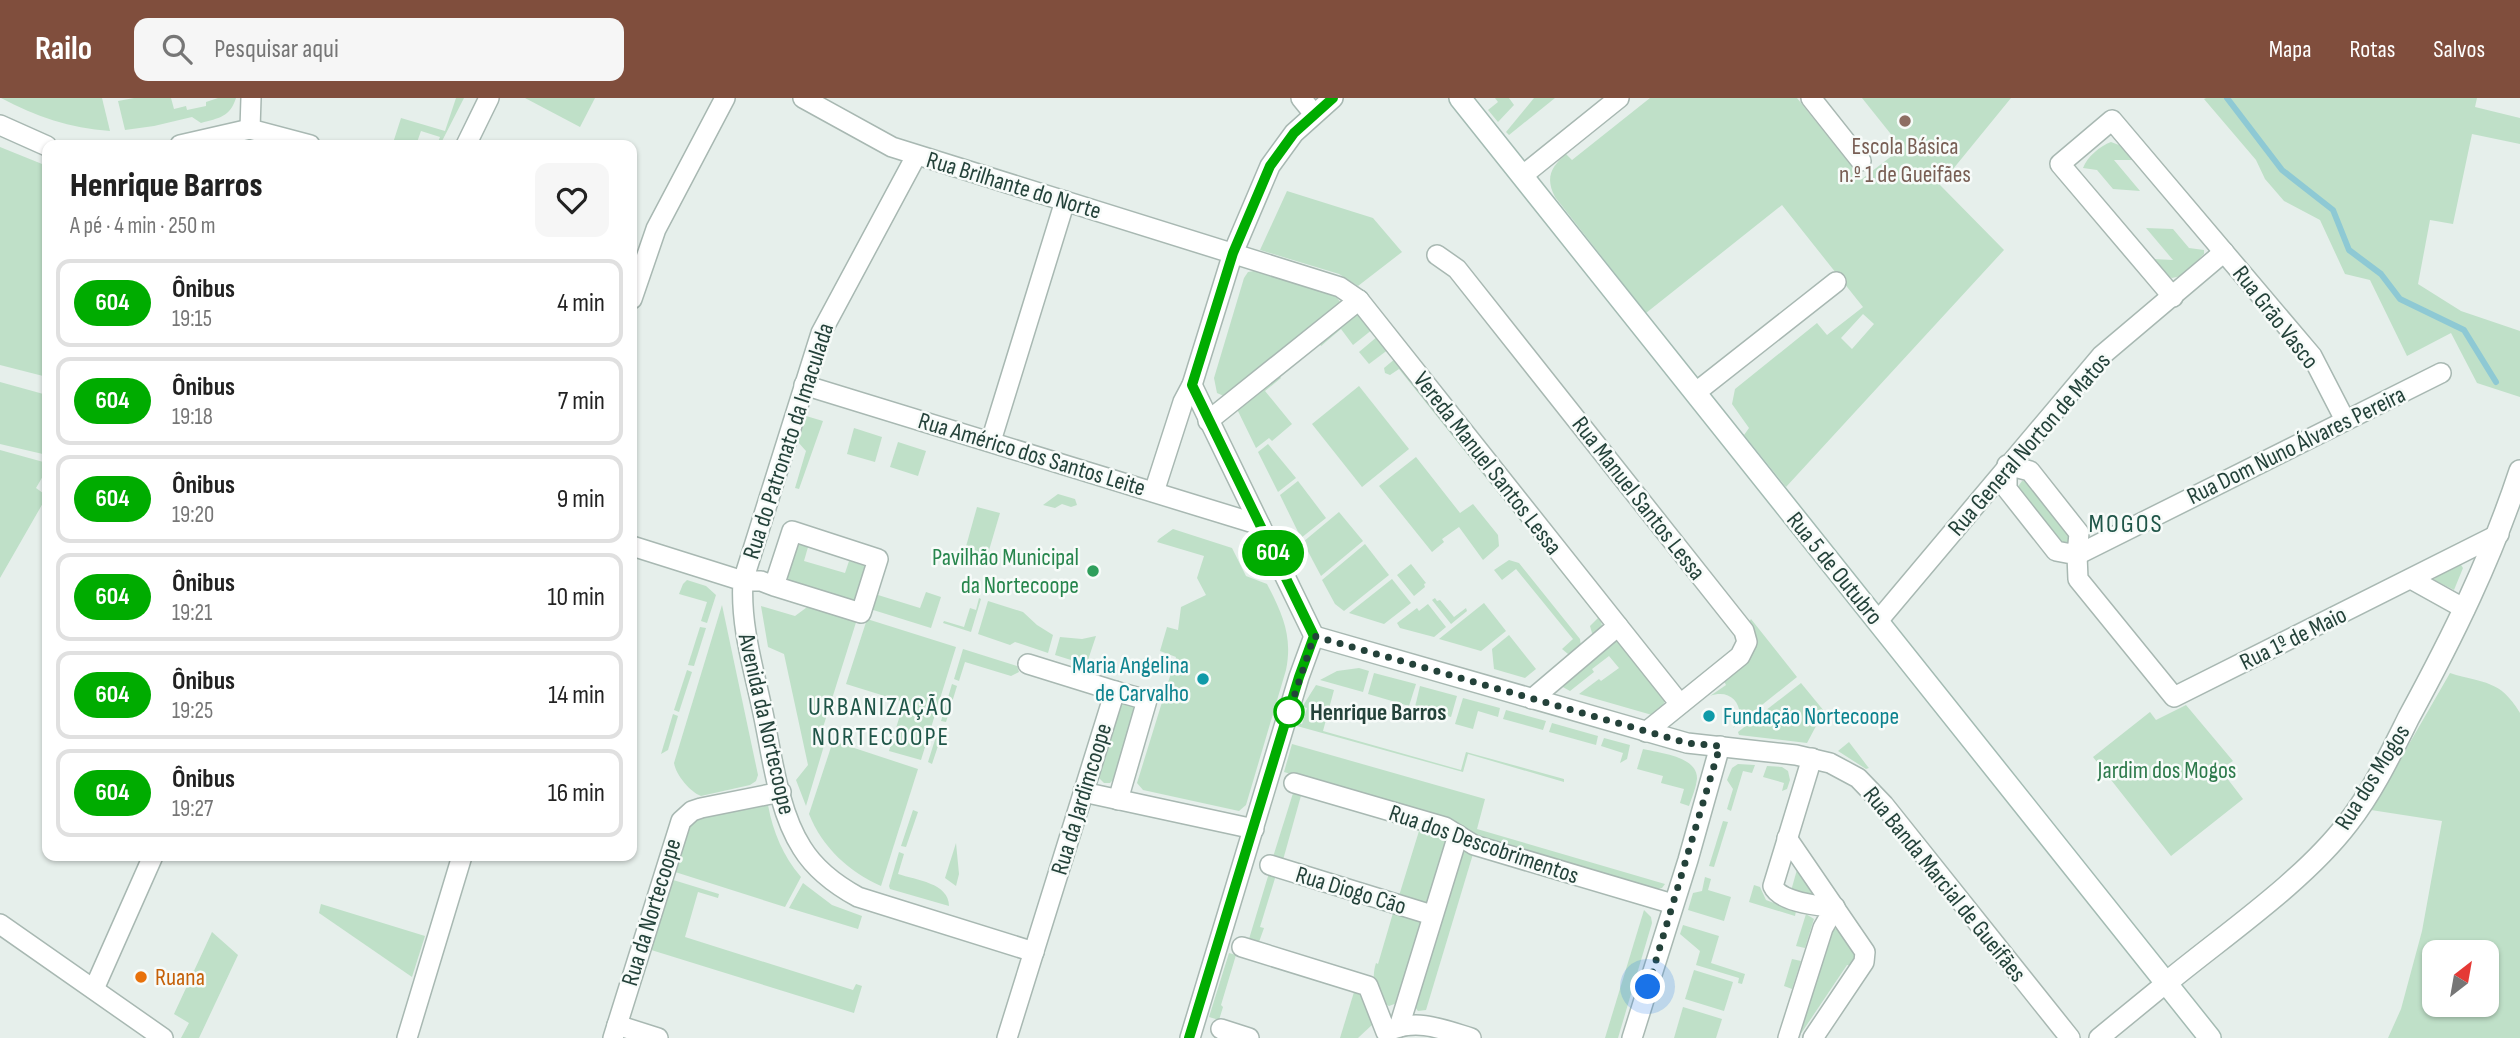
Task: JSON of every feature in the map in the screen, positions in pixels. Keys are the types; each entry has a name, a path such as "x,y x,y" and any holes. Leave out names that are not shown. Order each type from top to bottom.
{"main road":[{"name":"Rua 5 de Outubro","path":"1460,98 2210,1038"},
{"name":"Rua dos Mogos","path":"2165,984 2304,869 2348,823 2383,767 2448,646 2502,524 2520,471"}],"street":[{"path":"250,129 251,98"},
{"path":"468,140 489,98"},
{"path":"637,285 661,218 725,98"},
{"name":"Rua Brilhante do Norte","path":"803,98 892,147 916,156 1233,253"},
{"path":"1301,98 1314,114"},
{"path":"1154,492 1182,401 1192,385 1233,253 1270,166 1288,140 1333,98"},
{"path":"1522,176 1619,98"},
{"path":"1811,98 1861,161"},
{"name":"Rua Grão Vasco","path":"2173,297 2060,164 2112,120 2312,356 2345,420"},
{"path":"0,125 42,144"},
{"path":"202,140 250,129 291,140"},
{"name":"Rua do Patronato da Imaculada","path":"743,581 821,333 916,156"},
{"path":"991,441 1065,201"},
{"name":"Rua General Norton de Matos","path":"1878,621 2101,356 2224,252"},
{"name":"Vereda Manuel Santos Lessa","path":"1233,253 1333,283 1359,300 1680,704"},
{"name":"Rua Manuel Santos Lessa","path":"1437,255 1457,270 1744,631 1747,642 1740,656 1646,732"},
{"path":"1695,393 1836,282"},
{"path":"1208,421 1359,300"},
{"name":"Rua Dom Nuno Álvares Pereira","path":"2077,555 2441,373"},
{"name":"Rua Américo dos Santos Leite","path":"804,385 1260,525"},
{"path":"1189,1038 1299,677 1314,636 1192,385"},
{"path":"2007,465 2029,471 2079,533 2077,555 2056,551 2007,489 2007,465"},
{"name":"Rua 1º de Maio","path":"2077,555 2078,579 2174,697 2411,579 2502,524"},
{"path":"637,548 743,581 761,581 774,586 862,613 878,559 792,531 774,586"},
{"path":"2411,579 2465,609"},
{"name":"Avenida da Nortecoope","path":"743,581 742,612 781,792 790,825 802,848 821,871 838,885 873,902 1034,952"},
{"path":"1532,699 1618,626"},
{"name":"Rua Banda Marcial de Gueifães","path":"1314,636 1687,743 1812,758 1851,773 1874,793 2070,1038"},
{"path":"1028,664 1115,691"},
{"name":"Rua da Jardimcoope","path":"1007,1038 1115,691 1147,700 1118,800"},
{"path":"1632,1038 1720,746"},
{"path":"1812,758 1773,883 1775,891 1783,897 1835,907"},
{"name":"Rua dos Descobrimentos","path":"1294,783 1445,827 1474,845 1674,904"},
{"name":"Rua da Nortecoope","path":"658,1038 615,1032 681,821 692,811 701,808 781,792"},
{"path":"1083,792 1254,829"},
{"path":"1391,1028 1458,835"},
{"path":"1787,838 1862,946 1866,956 1813,1038"},
{"path":"94,989 151,861"},
{"path":"407,1038 460,861"},
{"name":"Rua Diogo Cão","path":"1270,864 1432,915"},
{"path":"1788,1038 1823,928 1835,907"},
{"path":"0,924 163,1038"},
{"path":"1242,947 1368,986 1391,1028"},
{"path":"2099,1038 2115,1030 2165,984"},
{"path":"1391,1028 1425,1024 1471,1038"},
{"path":"1221,1029 1249,1038"}],"green space":[{"path":"1,98 102,98 110,131 54,120"},
{"path":"171,98 174,109 186,106 187,110 206,106 206,102 218,98 236,98 227,113 213,120 201,123 192,117 125,130 118,101"},
{"path":"456,98 464,98 443,140 421,131 418,140 394,140 401,118 445,131"},
{"path":"525,98 595,98 580,127"},
{"path":"1495,98 1509,98 1514,105 1498,122 1488,110 1498,102"},
{"path":"1534,98 1555,98 1509,135 1506,132"},
{"path":"1650,98 1797,98 1862,179 1902,148 1862,98 2011,98 1940,185 2004,250 1786,487 1744,435 1749,428 1732,404 1735,389 1817,323 1827,335 1863,307 1782,205 1646,313 1555,197 1550,184 1553,168 1566,154 1572,160","holes":["1863,314 1874,324 1852,349 1841,338"]},
{"path":"2477,98 2475,107 2520,118 2520,144 2472,134 2453,224 2430,220 2418,284 2461,311 2520,331 2520,397 2477,383 2451,333 2407,356 2370,280 2345,274 2320,220 2284,201 2265,179 2256,160 2204,99"},
{"path":"2111,142 2119,145 2133,160 2114,160 2140,191 2113,189 2097,170 2083,168 2094,152"},
{"path":"0,147 42,164 42,376 0,365"},
{"path":"1287,191 1373,218 1402,252 1358,286 1339,274 1260,250"},
{"path":"2146,228 2173,229 2189,248 2204,250 2204,254 2181,276 2172,278 2166,275 2153,259 2173,260"},
{"path":"1254,271 1328,292 1342,304 1226,397 1217,393 1214,378 1244,278 1248,272"},
{"path":"1358,310 1373,329 1353,345 1341,329 1321,346 1318,342"},
{"path":"1378,336 1389,349 1369,364 1359,352"},
{"path":"1396,358 1601,617 1602,628 1596,634 1592,633 1590,626 1598,618 1399,369 1390,375 1385,373 1384,368"},
{"path":"1278,374 1281,378 1265,391 1292,424 1272,441 1269,438 1256,448 1236,407"},
{"path":"0,382 42,394 42,454 0,444"},
{"path":"1359,386 1409,449 1362,487 1312,424"},
{"path":"806,416 823,421 799,489 795,488 806,451 798,442"},
{"path":"854,428 882,437 875,462 847,454"},
{"path":"898,442 926,451 918,476 890,467"},
{"path":"1268,444 1296,478 1278,492 1258,452"},
{"path":"0,450 42,462 42,478 36,488 42,492 42,505 0,578"},
{"path":"1416,457 1460,513 1473,504 1498,535 1499,546 1483,560 1459,527 1442,539 1444,542 1432,552 1379,486"},
{"path":"1298,481 1326,518 1301,538 1280,495"},
{"path":"2022,481 2027,481 2071,535 2071,543 2063,546 2017,488"},
{"path":"1058,494 1075,499 1077,505 1071,507 1062,504 1055,508 1043,505"},
{"path":"977,507 1000,513 987,557 965,550"},
{"path":"1339,512 1363,541 1321,576 1303,542"},
{"path":"1173,529 1232,548 1246,576 1267,584 1285,625 1288,646 1286,670 1246,805 1239,811 1143,790 1137,783 1176,657 1160,651 1167,627 1178,630 1181,607 1206,595 1197,578 1204,556 1157,542"},
{"path":"793,542 808,547 804,561 845,573 849,561 868,567 856,605 781,582"},
{"path":"1365,544 1389,575 1344,611 1335,604 1322,580"},
{"path":"1509,560 1519,563 1580,639 1581,647 1575,653 1568,654 1562,649 1573,639 1516,569 1502,580 1494,570"},
{"path":"1411,564 1426,583 1414,596 1397,575"},
{"path":"2461,565 2463,568 2454,590 2434,580 2435,577"},
{"path":"1392,579 1411,603 1384,624 1349,613"},
{"path":"687,580 706,586 716,595 707,623 701,621 707,602 679,594"},
{"path":"877,587 880,587 878,595 920,608 926,592 941,597 931,628 870,609"},
{"path":"979,598 981,599 971,632 943,623 944,621 964,627 970,608 976,610"},
{"path":"1432,600 1440,600 1454,617 1466,608 1467,611 1451,624"},
{"path":"988,601 1023,612 1053,635 1048,653 1015,642 1010,645 978,634"},
{"path":"814,602 858,616 820,737 826,739 806,806 796,780 808,765 784,654 768,647 761,606 795,616"},
{"path":"1484,603 1506,631 1481,651 1439,639"},
{"path":"1428,604 1446,627 1434,637 1400,628 1397,623 1417,608 1419,611"},
{"path":"722,605 758,775 756,781 750,785 701,796 684,782 674,763"},
{"path":"867,619 956,647 921,760 889,751 904,702 846,684"},
{"path":"1751,619 1797,677 1733,728 1740,715 1737,704 1726,695 1710,696 1726,685 1724,681 1751,656 1756,640 1749,622"},
{"path":"700,627 706,628 694,666 688,665"},
{"path":"1509,635 1536,669 1525,678 1494,669 1492,649"},
{"path":"1096,636 1087,663 1055,655 1060,637 1082,639"},
{"path":"1617,639 1666,699 1662,707 1652,715 1579,694 1619,668 1609,656 1570,691 1561,686"},
{"path":"963,649 1017,666 1019,672 1011,676 965,662 959,681 954,679"},
{"path":"1359,668 1369,671 1363,692 1320,680 1337,671"},
{"path":"687,670 692,672 679,712 674,710"},
{"path":"1374,673 1416,684 1409,706 1368,694"},
{"path":"2450,673 2498,688 2520,713 2520,1038 2388,1038 2401,1009 2422,931 2442,821 2371,810"},
{"path":"1801,683 1824,711 1807,743 1739,735 1738,732"},
{"path":"952,684 957,686 946,722 941,721"},
{"path":"1316,685 1334,690 1323,731 1461,770 1466,752 1564,779 1564,782 1468,754 1463,772 1297,726 1298,723 1302,724 1307,708 1303,707 1304,704"},
{"path":"1420,686 1457,696 1451,717 1415,707"},
{"path":"1463,698 1500,708 1498,717 1478,711 1473,729 1455,724"},
{"path":"1121,701 1134,704 1135,707 1113,780 1104,783 1098,777"},
{"name":"Jardim dos Mogos","path":"2186,705 2233,761 2220,769 2243,799 2171,856 2093,757 2150,712 2156,720"},
{"path":"1506,710 1546,721 1543,730 1503,719"},
{"path":"673,714 678,716 668,750 661,754"},
{"path":"1552,723 1598,736 1596,745 1549,732"},
{"path":"939,727 944,728 932,764 928,762"},
{"path":"1604,738 1630,745 1627,759 1620,763 1623,753 1601,746"},
{"path":"833,741 918,769 881,886 848,866 829,848 809,814"},
{"path":"1849,742 1869,768 1866,769 1838,751"},
{"path":"1292,744 1485,799 1477,829 1665,884 1657,889 1476,836 1453,822 1284,772"},
{"path":"1643,749 1685,760 1696,771 1695,789 1689,806 1680,803 1684,789 1661,783 1663,776 1637,769"},
{"path":"1738,764 1755,765 1752,773 1743,771 1731,811 1727,809 1733,789 1727,780 1732,768"},
{"path":"1767,766 1782,767 1788,771 1790,780 1787,789 1782,791 1784,783 1763,777"},
{"path":"1294,790 1302,792 1283,860 1273,857"},
{"path":"768,805 780,843 801,877 785,907 672,871 687,827 697,819"},
{"path":"913,810 918,812 906,847 901,846"},
{"path":"1723,821 1728,822 1714,867 1709,866"},
{"path":"1410,825 1442,835 1447,842 1428,904 1398,899 1419,831 1410,828"},
{"path":"956,843 959,874 956,886 945,878"},
{"path":"1463,851 1473,854 1426,1010 1418,1011 1414,1006"},
{"path":"899,852 904,854 898,874 938,887 948,898 949,906 890,889"},
{"path":"1798,866 1820,899 1791,891"},
{"path":"1269,873 1276,875 1260,927 1264,928 1259,942 1249,939"},
{"path":"1705,877 1711,879 1708,890 1731,897 1724,921 1688,910 1693,893 1702,891"},
{"path":"670,879 719,894 718,898 698,892 685,937 853,990 856,984 862,986 854,1013 648,949"},
{"path":"803,883 832,905 862,916 858,929 789,908"},
{"path":"1754,885 1760,887 1766,900 1796,911 1795,916 1749,902"},
{"path":"321,904 425,936 412,977 319,913"},
{"path":"1644,910 1651,917 1652,923 1618,1038 1605,1038"},
{"path":"1393,913 1418,917 1422,922 1397,1003 1389,1006 1377,993 1374,975"},
{"path":"1806,914 1814,919 1805,948 1796,946"},
{"path":"1683,925 1719,936 1711,963 1745,974 1742,984 1738,983 1739,978 1696,965 1700,951 1680,934"},
{"path":"1833,929 1838,929 1858,952 1855,966 1847,965 1798,1038 1794,1038 1827,935"},
{"path":"212,932 238,955 199,1038 181,1038 189,1023 174,1014"},
{"path":"1229,953 1236,955 1219,1020 1209,1017"},
{"path":"1792,959 1801,961 1792,989 1784,986"},
{"path":"1694,970 1733,982 1724,1011 1685,999"},
{"path":"1364,991 1374,1023 1358,1038 1340,1038 1354,992"},
{"path":"1683,1007 1722,1019 1716,1038 1674,1038"}],"waterway":[{"path":"2227,98 2282,170 2333,210 2349,250 2381,274 2400,299 2464,330 2496,382"}],"bus line":[{"name":"604","path":"1189,1038 1299,677 1314,636 1192,385 1233,253 1270,166 1294,133 1333,98"}],"place":[{"name":"Escola Básica n.º 1 de Gueifães","path":"1905,121"},
{"name":"Pavilhão Municipal da Nortecoope","path":"1093,571"},
{"name":"Maria Angelina de Carvalho","path":"1203,679"},
{"name":"Henrique Barros","path":"1289,712"},
{"name":"Fundação Nortecoope","path":"1709,716"},
{"name":"Ruana","path":"141,977"}],"district":[{"name":"MOGOS","path":"2126,523"},
{"name":"URBANIZAÇÃO NORTECOOPE","path":"881,721"}],"route":[{"path":"1289,712 1288,715 1314,636 1687,743 1720,746 1648,987"}]}
